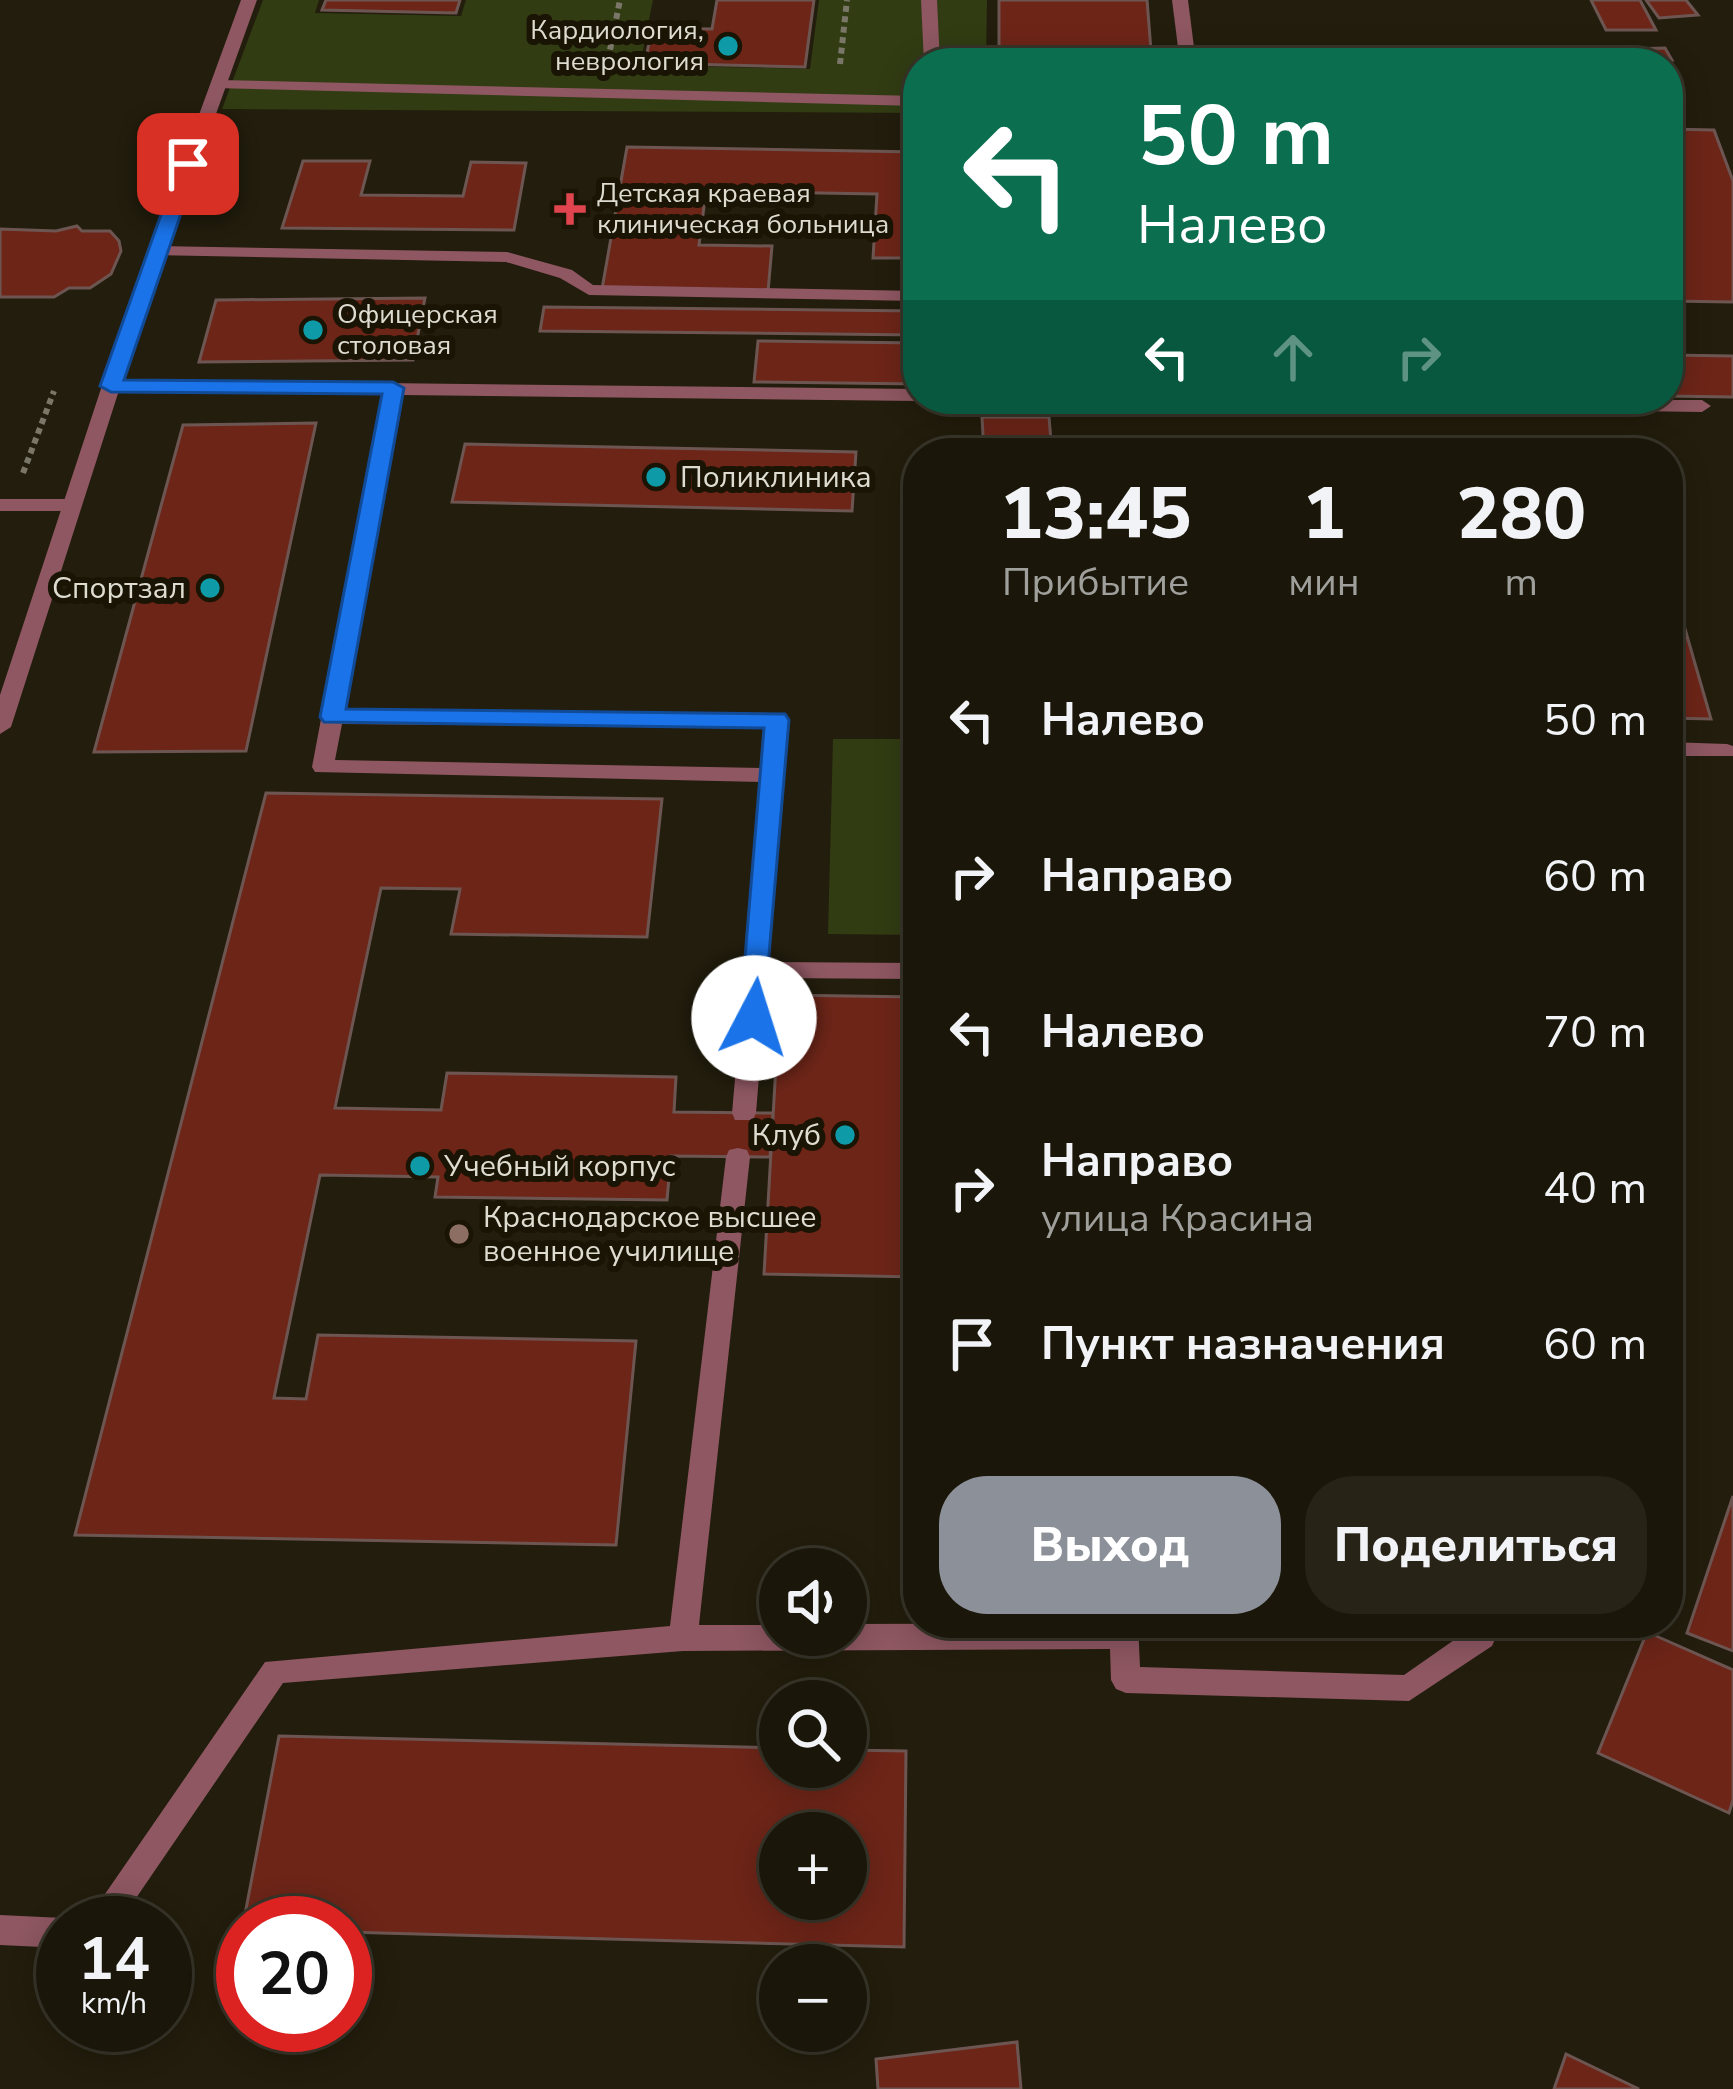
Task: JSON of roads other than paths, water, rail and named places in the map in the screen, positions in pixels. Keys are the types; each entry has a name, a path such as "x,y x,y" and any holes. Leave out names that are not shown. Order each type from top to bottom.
{"street":[{"path":"0,727 70,505 249,0"},
{"path":"929,0 931,48"},
{"path":"1180,0 1186,48"},
{"path":"218,85 903,101"},
{"path":"157,251 507,257 566,274 589,290 903,296"},
{"path":"111,386 903,395"},
{"path":"393,388 323,767 773,775"},
{"path":"1683,406 1702,406"},
{"path":"5,505 70,505"},
{"path":"332,717 776,720 744,1113"},
{"path":"1683,750 1727,751"},
{"path":"759,970 903,971"},
{"path":"683,1637 738,1156"},
{"path":"120,1896 275,1671 683,1637 903,1633"},
{"path":"1124,1638 1126,1680 1408,1688 1481,1638"},
{"path":"0,1930 36,1932"}],"place":[{"name":"Кардиология, неврология","path":"728,46"},
{"name":"Детская краевая клиническая больница","path":"570,209"},
{"name":"Офицерская столовая","path":"313,330"},
{"name":"Поликлиника","path":"656,477"},
{"name":"Спортзал","path":"210,588"},
{"name":"Клуб","path":"845,1135"},
{"name":"Учебный корпус","path":"420,1166"},
{"name":"Краснодарское высшее военное училище","path":"459,1234"}]}
